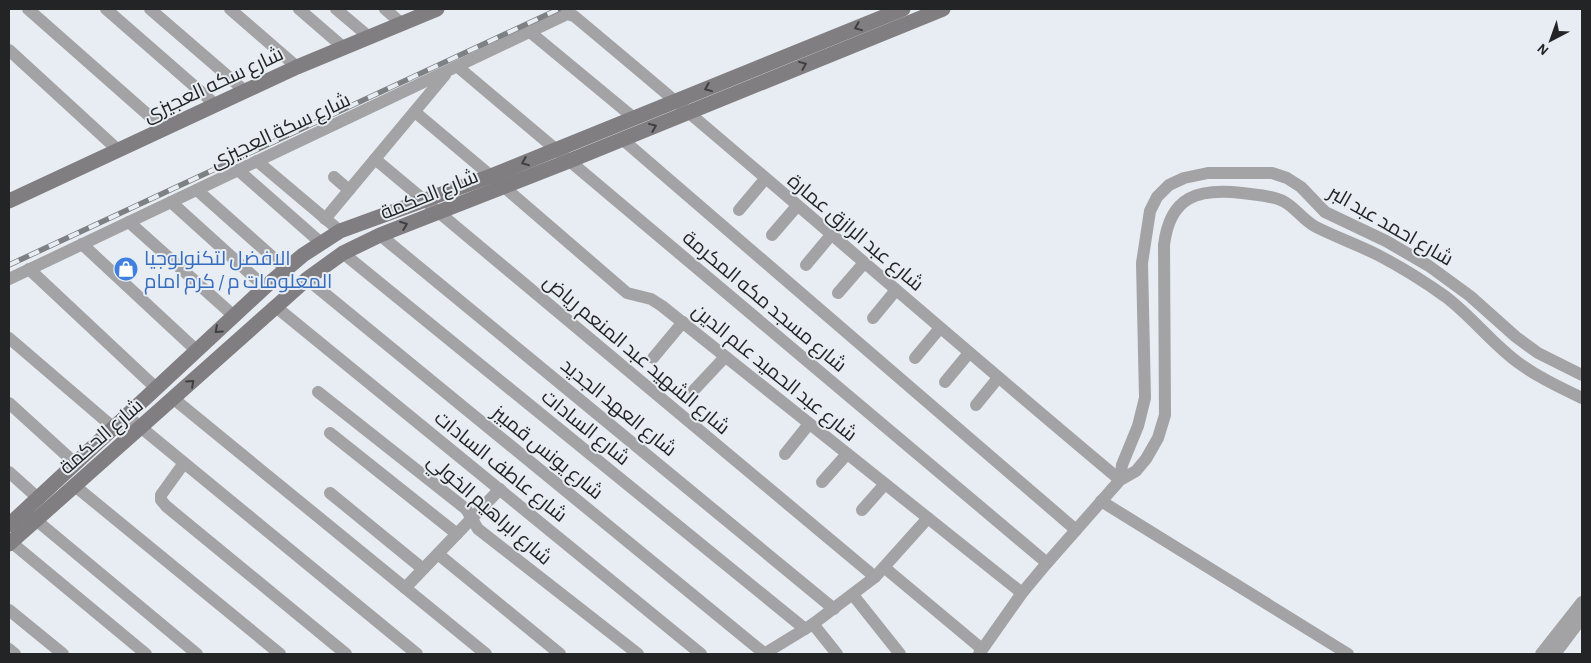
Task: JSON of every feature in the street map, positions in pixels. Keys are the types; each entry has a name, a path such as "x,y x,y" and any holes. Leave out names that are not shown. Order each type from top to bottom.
{"street":[{"path":"28,9 164,129"},
{"path":"106,9 216,105"},
{"path":"150,9 244,91"},
{"path":"230,9 297,67"},
{"path":"299,9 343,47"},
{"path":"336,9 368,36"},
{"path":"384,9 401,23"},
{"name":"شارع سكه العجيزى","path":"9,201 297,67 437,9"},
{"name":"شارع الحكمة","path":"10,543 31,515 38,499 265,287 320,242 340,232 491,176 903,9"},
{"name":"شارع الحكمة","path":"9,525 31,515 75,486 142,428 307,278 343,253 380,235 943,9"},
{"name":"شارع عبد الرازق عمارة","path":"567,14 574,16 677,101 765,179 1120,480"},
{"name":"شارع سكة العجيزى","path":"9,279 567,14"},
{"path":"530,32 634,118"},
{"path":"9,50 118,150"},
{"path":"325,219 453,69"},
{"name":"شارع مسجد مكه المكرمة","path":"453,69 557,149 1047,563"},
{"path":"415,112 491,176"},
{"path":"622,139 1076,530"},
{"name":"شارع الشهيد عبد المنعم رياض","path":"375,159 880,573 981,652"},
{"path":"257,161 340,232"},
{"path":"238,170 320,242"},
{"name":"شارع احمد عبد البر","path":"1120,480 1122,465 1138,426 1145,398 1142,263 1150,211 1158,197 1170,185 1184,178 1208,173 1272,173 1287,178 1301,187 1325,212 1386,241 1429,266 1477,302 1516,337 1538,353 1582,375"},
{"path":"334,177 349,190"},
{"path":"740,210 765,179"},
{"name":"شارع عبد الحميد علم الدين","path":"503,186 627,293 651,299 682,322 1022,593"},
{"path":"197,190 286,269"},
{"name":"شارع احمد عبد البر","path":"981,652 1022,593 1101,500 1120,480 1136,471 1146,460 1158,438 1165,415 1164,245 1166,229 1172,215 1183,203 1196,195 1212,191 1269,196 1285,202 1313,226 1377,255 1446,298 1516,361 1552,384 1582,398"},
{"path":"171,202 265,287"},
{"path":"772,235 797,206"},
{"path":"128,222 234,316"},
{"name":"شارع العهد الجديد","path":"380,235 834,608"},
{"path":"806,265 831,235"},
{"path":"82,244 196,350"},
{"name":"شارع السادات","path":"343,253 809,627 837,654"},
{"path":"838,293 864,263"},
{"path":"29,269 156,388"},
{"name":"شارع يونس قمبيز","path":"307,278 765,654"},
{"path":"873,318 896,290"},
{"name":"شارع عاطف السادات","path":"276,307 701,654"},
{"path":"653,358 682,322"},
{"path":"915,358 940,328"},
{"path":"9,338 114,428"},
{"path":"945,382 969,353"},
{"path":"694,390 725,357"},
{"path":"976,405 998,378"},
{"name":"شارع ابراهيم الخولي","path":"318,392 466,509 478,529 638,654"},
{"path":"174,399 486,654"},
{"path":"9,403 76,464"},
{"path":"128,416 417,654"},
{"path":"785,454 810,424"},
{"path":"330,433 457,534"},
{"path":"822,482 848,454"},
{"path":"184,463 161,495 161,500 166,506 346,654"},
{"path":"9,472 38,499"},
{"path":"862,510 885,484"},
{"path":"75,486 280,654"},
{"path":"405,588 500,489"},
{"path":"330,493 423,569"},
{"path":"1101,500 1348,654"},
{"path":"31,515 197,654"},
{"path":"765,654 809,627 880,573 928,518"},
{"path":"10,543 146,654"},
{"path":"438,554 560,654"},
{"path":"853,595 900,654"},
{"path":"1541,654 1582,602"},
{"path":"9,610 62,654"},
{"path":"1555,654 1582,618"},
{"path":"9,649 15,654"}],"railway":[{"path":"9,265 559,9"}],"place":[{"name":"الافضل لتكنولوجيا المعلومات م / كرم امام","path":"126,269"}]}
